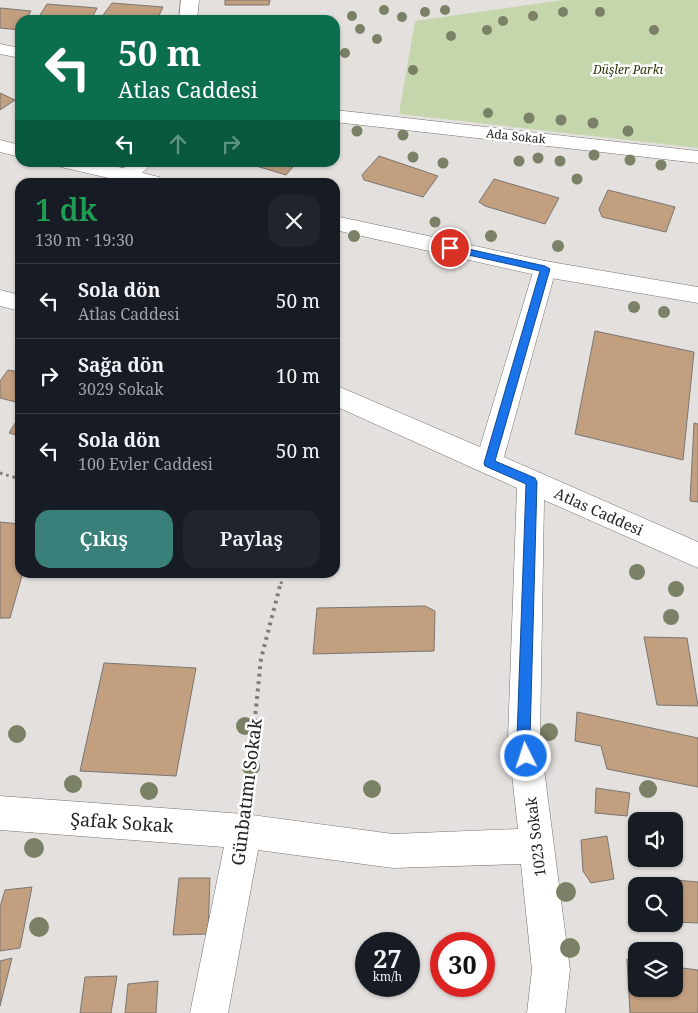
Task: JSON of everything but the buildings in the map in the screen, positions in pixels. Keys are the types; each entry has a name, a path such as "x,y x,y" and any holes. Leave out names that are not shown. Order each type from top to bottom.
{"street":[{"path":"188,15 190,0"},
{"path":"0,49 15,52"},
{"name":"Ada Sokak","path":"340,117 698,156"},
{"path":"0,146 15,150"},
{"path":"88,167 134,178"},
{"path":"125,176 137,167"},
{"path":"340,224 545,269 698,295"},
{"path":"489,463 545,269"},
{"path":"0,298 15,302"},
{"name":"Atlas Caddesi","path":"340,397 698,555"},
{"name":"1023 Sokak","path":"531,482 524,738 551,970 546,1013"},
{"name":"Şafak Sokak","path":"0,813 244,832 393,852 536,846"},
{"name":"Günbatımı Sokak","path":"209,1013 244,832"}],"path":[{"path":"0,473 15,478"},
{"name":"Günbatımı Sokak","path":"244,832 261,659 282,578"}],"green space":[{"name":"Düşler Parkı","path":"563,0 698,0 698,148 399,114 415,21"}],"route":[{"path":"450,248 545,269 489,463 531,482 524,738 526,756"}]}
